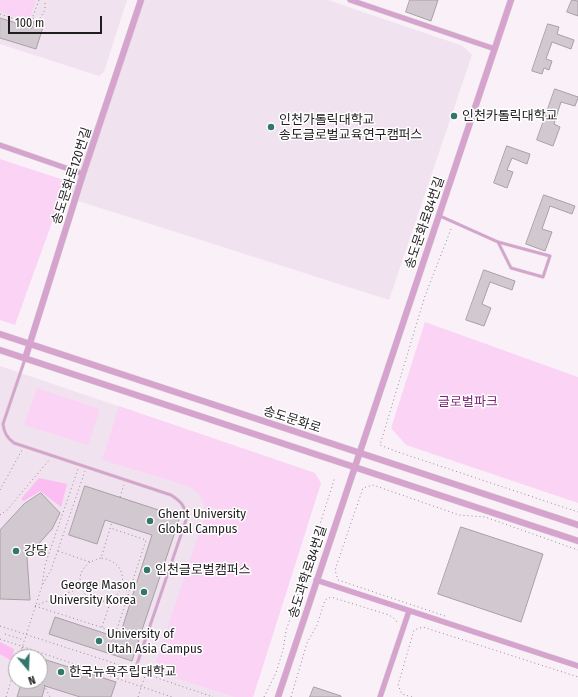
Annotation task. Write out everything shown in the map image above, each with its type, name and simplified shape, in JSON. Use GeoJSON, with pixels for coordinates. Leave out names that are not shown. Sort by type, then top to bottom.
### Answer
{"type":"FeatureCollection","features":[{"type":"Feature","properties":{"kind":"street","name":"송도문화로120번길"},"geometry":{"type":"LineString","coordinates":[[25,359],[83,174],[141,0]]}},
{"type":"Feature","properties":{"kind":"street"},"geometry":{"type":"LineString","coordinates":[[350,0],[495,49]]}},
{"type":"Feature","properties":{"kind":"street","name":"송도문화로84번길"},"geometry":{"type":"LineString","coordinates":[[359,454],[511,0]]}},
{"type":"Feature","properties":{"kind":"street"},"geometry":{"type":"LineString","coordinates":[[0,146],[83,174]]}},
{"type":"Feature","properties":{"kind":"street","name":"송도문화로"},"geometry":{"type":"LineString","coordinates":[[0,334],[359,454],[578,525]]}},
{"type":"Feature","properties":{"kind":"street","name":"송도문화로"},"geometry":{"type":"LineString","coordinates":[[0,350],[578,541]]}},
{"type":"Feature","properties":{"kind":"street","name":"송도과학로84번길"},"geometry":{"type":"LineString","coordinates":[[278,697],[359,454]]}},
{"type":"Feature","properties":{"kind":"street"},"geometry":{"type":"LineString","coordinates":[[316,580],[578,666]]}},
{"type":"Feature","properties":{"kind":"street"},"geometry":{"type":"LineString","coordinates":[[380,697],[409,611]]}},
{"type":"Feature","properties":{"kind":"lane"},"geometry":{"type":"LineString","coordinates":[[439,216],[498,242],[550,256],[543,277],[511,268],[498,242]]}},
{"type":"Feature","properties":{"kind":"lane"},"geometry":{"type":"LineString","coordinates":[[25,359],[3,424],[4,432],[8,439],[14,443],[171,495],[180,501],[186,509],[186,520],[136,667]]}},
{"type":"Feature","properties":{"kind":"lane"},"geometry":{"type":"LineString","coordinates":[[142,633],[147,634]]}},
{"type":"Feature","properties":{"kind":"path"},"geometry":{"type":"LineString","coordinates":[[0,14],[30,24],[39,0]]}},
{"type":"Feature","properties":{"kind":"path"},"geometry":{"type":"LineString","coordinates":[[33,18],[39,20],[45,10],[45,0]]}},
{"type":"Feature","properties":{"kind":"path"},"geometry":{"type":"LineString","coordinates":[[451,229],[425,296],[380,445],[416,459],[578,512]]}},
{"type":"Feature","properties":{"kind":"path"},"geometry":{"type":"LineString","coordinates":[[0,490],[24,446]]}},
{"type":"Feature","properties":{"kind":"path"},"geometry":{"type":"LineString","coordinates":[[0,515],[7,510],[53,456]]}},
{"type":"Feature","properties":{"kind":"path"},"geometry":{"type":"LineString","coordinates":[[42,586],[45,565],[79,464]]}},
{"type":"Feature","properties":{"kind":"path"},"geometry":{"type":"LineString","coordinates":[[21,649],[42,586],[51,570],[58,551],[86,467]]}},
{"type":"Feature","properties":{"kind":"path"},"geometry":{"type":"LineString","coordinates":[[264,697],[276,672],[283,650],[286,631],[335,477]]}},
{"type":"Feature","properties":{"kind":"path"},"geometry":{"type":"LineString","coordinates":[[433,611],[338,580],[335,570],[363,488],[373,485],[459,515],[484,517],[578,550]]}},
{"type":"Feature","properties":{"kind":"path"},"geometry":{"type":"LineString","coordinates":[[120,497],[123,488]]}},
{"type":"Feature","properties":{"kind":"path"},"geometry":{"type":"LineString","coordinates":[[101,558],[112,522]]}},
{"type":"Feature","properties":{"kind":"path"},"geometry":{"type":"LineString","coordinates":[[35,606],[116,632],[146,540],[110,528]]}},
{"type":"Feature","properties":{"kind":"path"},"geometry":{"type":"LineString","coordinates":[[58,551],[90,562]]}},
{"type":"Feature","properties":{"kind":"path"},"geometry":{"type":"LineString","coordinates":[[102,628],[111,599],[121,589],[123,582],[119,568],[108,559],[101,558],[90,562],[83,568],[80,578],[81,587],[85,594],[97,601],[111,599]]}},
{"type":"Feature","properties":{"kind":"path"},"geometry":{"type":"LineString","coordinates":[[35,606],[81,587]]}},
{"type":"Feature","properties":{"kind":"path"},"geometry":{"type":"LineString","coordinates":[[121,589],[129,591]]}},
{"type":"Feature","properties":{"kind":"path"},"geometry":{"type":"LineString","coordinates":[[292,697],[307,643],[317,625],[324,600],[331,597],[389,615],[396,620],[398,625]]}},
{"type":"Feature","properties":{"kind":"path"},"geometry":{"type":"LineString","coordinates":[[0,626],[213,697]]}},
{"type":"Feature","properties":{"kind":"path"},"geometry":{"type":"LineString","coordinates":[[412,697],[402,694],[398,685],[414,630],[423,627],[578,678]]}},
{"type":"Feature","properties":{"kind":"path"},"geometry":{"type":"LineString","coordinates":[[5,634],[24,640]]}},
{"type":"Feature","properties":{"kind":"path"},"geometry":{"type":"LineString","coordinates":[[0,639],[172,697]]}},
{"type":"Feature","properties":{"kind":"path"},"geometry":{"type":"LineString","coordinates":[[138,697],[149,664]]}},
{"type":"Feature","properties":{"kind":"shaded area"},"geometry":{"type":"Polygon","coordinates":[[[0,0],[127,0],[104,72],[99,76],[0,44],[0,0]]]}},
{"type":"Feature","properties":{"kind":"shaded area","name":"인천가톨릭대학교 송도글로벌교육연구캠퍼스"},"geometry":{"type":"Polygon","coordinates":[[[140,0],[328,0],[463,46],[472,55],[389,300],[69,198],[140,0]]]}},
{"type":"Feature","properties":{"kind":"shaded area","name":"인천글로벌캠퍼스"},"geometry":{"type":"Polygon","coordinates":[[[0,366],[315,473],[321,483],[253,697],[0,697],[0,366]]]}},
{"type":"Feature","properties":{"kind":"shaded area"},"geometry":{"type":"Polygon","coordinates":[[[39,478],[67,484],[61,507],[40,491],[24,501],[21,499],[39,478]]]}},
{"type":"Feature","properties":{"kind":"shaded area"},"geometry":{"type":"Polygon","coordinates":[[[0,642],[14,649],[8,649],[8,659],[0,654],[0,642]]]}},
{"type":"Feature","properties":{"kind":"green space"},"geometry":{"type":"Polygon","coordinates":[[[0,0],[36,0],[29,21],[0,12],[0,0]]]}},
{"type":"Feature","properties":{"kind":"green space"},"geometry":{"type":"Polygon","coordinates":[[[0,159],[67,181],[15,325],[0,320],[0,159]]]}},
{"type":"Feature","properties":{"kind":"green space","name":"글로벌파크"},"geometry":{"type":"Polygon","coordinates":[[[425,322],[578,377],[578,503],[406,445],[391,428],[425,322]]]}},
{"type":"Feature","properties":{"kind":"green space"},"geometry":{"type":"Polygon","coordinates":[[[37,388],[100,409],[88,445],[24,425],[37,388]]]}},
{"type":"Feature","properties":{"kind":"green space"},"geometry":{"type":"Polygon","coordinates":[[[119,406],[315,473],[321,483],[253,697],[235,697],[153,671],[205,515],[205,510],[203,501],[199,495],[188,486],[102,460],[119,406]]]}},
{"type":"Feature","properties":{"kind":"building"},"geometry":{"type":"Polygon","coordinates":[[[410,0],[438,0],[431,21],[406,12],[410,0]]]}},
{"type":"Feature","properties":{"kind":"building"},"geometry":{"type":"Polygon","coordinates":[[[572,0],[578,1],[578,16],[567,12],[572,0]]]}},
{"type":"Feature","properties":{"kind":"building"},"geometry":{"type":"Polygon","coordinates":[[[0,18],[32,28],[34,21],[44,24],[36,49],[0,38],[0,18]]]}},
{"type":"Feature","properties":{"kind":"building"},"geometry":{"type":"Polygon","coordinates":[[[548,24],[559,27],[557,34],[574,40],[571,49],[552,42],[546,59],[552,61],[549,70],[544,68],[542,74],[532,71],[548,24]]]}},
{"type":"Feature","properties":{"kind":"building"},"geometry":{"type":"Polygon","coordinates":[[[555,89],[578,98],[575,106],[561,102],[554,124],[560,127],[553,146],[537,140],[555,89]]]}},
{"type":"Feature","properties":{"kind":"building"},"geometry":{"type":"Polygon","coordinates":[[[507,146],[530,154],[527,164],[512,158],[507,170],[513,172],[507,188],[494,183],[507,146]]]}},
{"type":"Feature","properties":{"kind":"building"},"geometry":{"type":"Polygon","coordinates":[[[544,195],[575,206],[572,214],[550,206],[542,229],[552,232],[545,251],[526,244],[544,195]]]}},
{"type":"Feature","properties":{"kind":"building"},"geometry":{"type":"Polygon","coordinates":[[[484,270],[515,281],[512,290],[490,282],[482,304],[491,308],[484,326],[466,320],[484,270]]]}},
{"type":"Feature","properties":{"kind":"building"},"geometry":{"type":"Polygon","coordinates":[[[85,486],[180,517],[142,630],[138,632],[140,636],[132,661],[49,634],[55,617],[119,638],[152,535],[105,520],[97,544],[69,535],[85,486]]]}},
{"type":"Feature","properties":{"kind":"building","name":"강당"},"geometry":{"type":"Polygon","coordinates":[[[41,493],[60,513],[52,529],[27,557],[30,600],[0,599],[0,530],[24,504],[41,493]]]}},
{"type":"Feature","properties":{"kind":"building"},"geometry":{"type":"Polygon","coordinates":[[[461,527],[543,554],[521,622],[438,594],[461,527]]]}},
{"type":"Feature","properties":{"kind":"building","name":"한국뉴욕주립대학교"},"geometry":{"type":"Polygon","coordinates":[[[48,661],[116,682],[111,697],[80,697],[48,687],[48,661]]]}},
{"type":"Feature","properties":{"kind":"building"},"geometry":{"type":"Polygon","coordinates":[[[314,687],[341,696],[341,697],[310,697],[314,687]]]}},
{"type":"Feature","properties":{"kind":"building","name":"한국뉴욕주립대학교"},"geometry":{"type":"Polygon","coordinates":[[[20,689],[44,689],[42,697],[17,697],[20,689]]]}},
{"type":"Feature","properties":{"kind":"place","name":"인천카톨릭대학교"},"geometry":{"type":"Point","coordinates":[454,116]}},
{"type":"Feature","properties":{"kind":"place","name":"인천가톨릭대학교 송도글로벌교육연구캠퍼스"},"geometry":{"type":"Point","coordinates":[271,127]}},
{"type":"Feature","properties":{"kind":"place","name":"Ghent University Global Campus"},"geometry":{"type":"Point","coordinates":[150,521]}},
{"type":"Feature","properties":{"kind":"place","name":"강당"},"geometry":{"type":"Point","coordinates":[16,551]}},
{"type":"Feature","properties":{"kind":"place","name":"인천글로벌캠퍼스"},"geometry":{"type":"Point","coordinates":[147,570]}},
{"type":"Feature","properties":{"kind":"place","name":"George Mason University Korea"},"geometry":{"type":"Point","coordinates":[144,592]}},
{"type":"Feature","properties":{"kind":"place","name":"University of Utah Asia Campus"},"geometry":{"type":"Point","coordinates":[99,641]}},
{"type":"Feature","properties":{"kind":"place","name":"한국뉴욕주립대학교"},"geometry":{"type":"Point","coordinates":[61,672]}}]}
